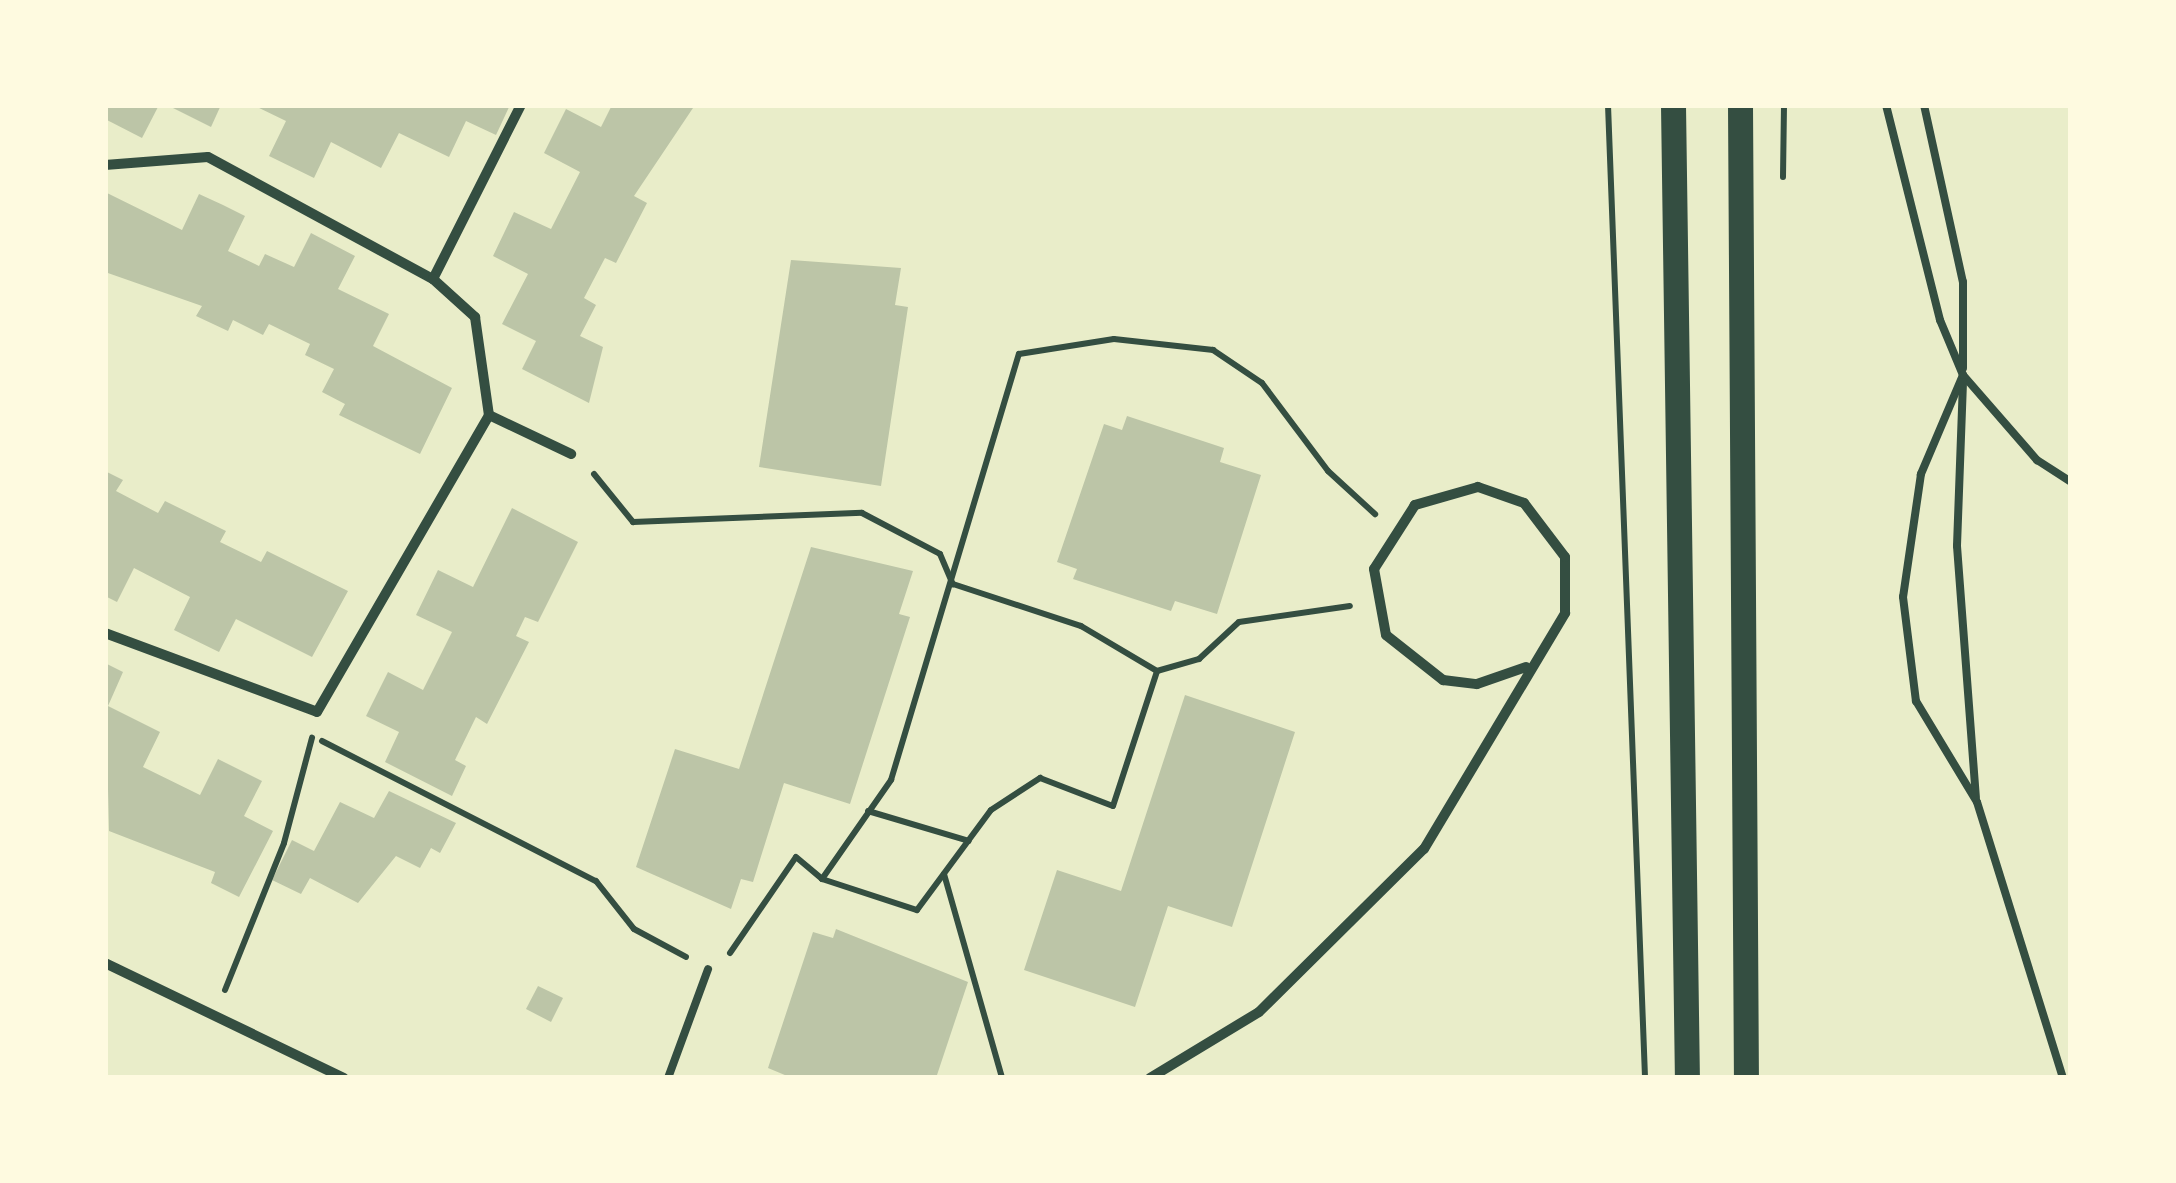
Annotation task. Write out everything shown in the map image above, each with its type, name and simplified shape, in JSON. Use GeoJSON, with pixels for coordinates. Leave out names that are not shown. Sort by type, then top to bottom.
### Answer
{"type":"FeatureCollection","features":[{"type":"Feature","properties":{"kind":"main road"},"geometry":{"type":"LineString","coordinates":[[1672,105],[1687,1078]]}},
{"type":"Feature","properties":{"kind":"main road"},"geometry":{"type":"LineString","coordinates":[[1740,105],[1746,1078]]}},
{"type":"Feature","properties":{"kind":"street"},"geometry":{"type":"LineString","coordinates":[[433,279],[520,105]]}},
{"type":"Feature","properties":{"kind":"street"},"geometry":{"type":"LineString","coordinates":[[105,165],[208,157],[433,279],[475,317],[489,415],[317,712],[105,633]]}},
{"type":"Feature","properties":{"kind":"street"},"geometry":{"type":"LineString","coordinates":[[489,415],[571,454]]}},
{"type":"Feature","properties":{"kind":"street"},"geometry":{"type":"LineString","coordinates":[[1150,1078],[1259,1012],[1424,850],[1526,667],[1565,612],[1569,579],[1550,526],[1524,503],[1478,488],[1415,504],[1392,529],[1374,568],[1374,603],[1408,661],[1442,680],[1477,684],[1526,667]]}},
{"type":"Feature","properties":{"kind":"street"},"geometry":{"type":"LineString","coordinates":[[105,963],[344,1078]]}},
{"type":"Feature","properties":{"kind":"lane"},"geometry":{"type":"LineString","coordinates":[[1886,105],[1940,320],[1963,376],[2037,460],[2071,482]]}},
{"type":"Feature","properties":{"kind":"lane"},"geometry":{"type":"LineString","coordinates":[[1924,105],[1963,282],[1957,563],[1977,802],[2063,1078]]}},
{"type":"Feature","properties":{"kind":"lane"},"geometry":{"type":"LineString","coordinates":[[1963,376],[1922,474],[1903,597],[1916,701],[1977,802]]}},
{"type":"Feature","properties":{"kind":"lane"},"geometry":{"type":"LineString","coordinates":[[668,1078],[708,969]]}},
{"type":"Feature","properties":{"kind":"path"},"geometry":{"type":"LineString","coordinates":[[1608,105],[1645,1078]]}},
{"type":"Feature","properties":{"kind":"path"},"geometry":{"type":"LineString","coordinates":[[822,879],[891,780],[1019,354],[1114,339],[1214,350],[1262,382],[1328,471],[1392,529]]}},
{"type":"Feature","properties":{"kind":"path"},"geometry":{"type":"LineString","coordinates":[[571,454],[633,522],[862,513],[940,554],[953,584],[1081,626],[1156,671],[1200,659],[1239,622],[1374,603]]}},
{"type":"Feature","properties":{"kind":"path"},"geometry":{"type":"LineString","coordinates":[[312,735],[596,881],[634,930],[708,969],[754,930],[796,857],[822,879],[917,910],[991,810],[1040,778],[1112,806],[1156,671]]}},
{"type":"Feature","properties":{"kind":"path"},"geometry":{"type":"LineString","coordinates":[[213,1018],[284,843],[317,712]]}},
{"type":"Feature","properties":{"kind":"path"},"geometry":{"type":"LineString","coordinates":[[868,811],[968,841]]}},
{"type":"Feature","properties":{"kind":"path"},"geometry":{"type":"LineString","coordinates":[[944,874],[1002,1078]]}},
{"type":"Feature","properties":{"kind":"building"},"geometry":{"type":"Polygon","coordinates":[[[105,105],[159,105],[142,138],[105,119],[105,105]]]}},
{"type":"Feature","properties":{"kind":"building"},"geometry":{"type":"Polygon","coordinates":[[[167,105],[221,105],[211,127],[167,105]]]}},
{"type":"Feature","properties":{"kind":"building"},"geometry":{"type":"Polygon","coordinates":[[[253,105],[510,105],[496,135],[466,121],[449,157],[399,133],[381,168],[331,142],[314,178],[269,156],[286,121],[253,105]]]}},
{"type":"Feature","properties":{"kind":"building"},"geometry":{"type":"Polygon","coordinates":[[[612,105],[695,105],[634,196],[647,203],[616,263],[605,258],[584,298],[596,305],[580,336],[603,347],[589,403],[522,369],[536,341],[502,324],[528,274],[493,256],[514,212],[551,229],[580,172],[544,153],[566,109],[601,127],[612,105]]]}},
{"type":"Feature","properties":{"kind":"building"},"geometry":{"type":"Polygon","coordinates":[[[105,192],[182,230],[199,194],[223,205],[245,216],[228,251],[259,266],[265,254],[294,267],[311,233],[355,256],[338,289],[389,314],[373,346],[452,388],[420,454],[339,415],[345,404],[322,392],[334,369],[305,355],[310,344],[269,324],[263,335],[233,320],[228,331],[196,316],[202,306],[105,272],[105,192]]]}},
{"type":"Feature","properties":{"kind":"building"},"geometry":{"type":"Polygon","coordinates":[[[791,260],[901,268],[895,305],[908,307],[881,486],[759,467],[791,260]]]}},
{"type":"Feature","properties":{"kind":"building"},"geometry":{"type":"Polygon","coordinates":[[[1127,416],[1224,448],[1220,462],[1261,475],[1217,614],[1175,601],[1171,611],[1073,579],[1077,569],[1057,562],[1104,424],[1122,430],[1127,416]]]}},
{"type":"Feature","properties":{"kind":"building"},"geometry":{"type":"Polygon","coordinates":[[[105,471],[123,480],[116,491],[158,513],[165,501],[226,531],[220,542],[261,562],[267,551],[348,591],[312,657],[236,619],[219,652],[174,630],[190,597],[134,568],[117,602],[105,596],[105,471]]]}},
{"type":"Feature","properties":{"kind":"building"},"geometry":{"type":"Polygon","coordinates":[[[512,508],[578,542],[538,622],[525,617],[516,636],[529,642],[487,724],[476,717],[455,760],[466,766],[452,796],[385,762],[399,732],[366,716],[388,672],[423,690],[452,632],[416,615],[438,570],[473,587],[512,508]]]}},
{"type":"Feature","properties":{"kind":"building"},"geometry":{"type":"Polygon","coordinates":[[[811,547],[913,571],[899,614],[910,617],[850,804],[784,783],[753,882],[741,879],[731,909],[636,867],[675,749],[739,769],[811,547]]]}},
{"type":"Feature","properties":{"kind":"building"},"geometry":{"type":"Polygon","coordinates":[[[105,663],[123,672],[108,706],[160,732],[143,767],[200,795],[218,759],[262,781],[244,816],[273,831],[239,897],[211,883],[215,872],[109,831],[105,663]]]}},
{"type":"Feature","properties":{"kind":"building"},"geometry":{"type":"Polygon","coordinates":[[[1185,695],[1295,732],[1232,927],[1168,906],[1135,1007],[1024,970],[1057,870],[1121,891],[1185,695]]]}},
{"type":"Feature","properties":{"kind":"building"},"geometry":{"type":"Polygon","coordinates":[[[389,791],[456,823],[440,853],[431,848],[420,868],[396,856],[358,903],[310,878],[301,894],[272,880],[292,840],[314,851],[340,802],[374,818],[389,791]]]}},
{"type":"Feature","properties":{"kind":"building"},"geometry":{"type":"Polygon","coordinates":[[[836,929],[968,982],[936,1078],[792,1078],[768,1068],[813,932],[833,938],[836,929]]]}},
{"type":"Feature","properties":{"kind":"building"},"geometry":{"type":"Polygon","coordinates":[[[538,986],[563,998],[551,1022],[526,1009],[538,986]]]}}]}
